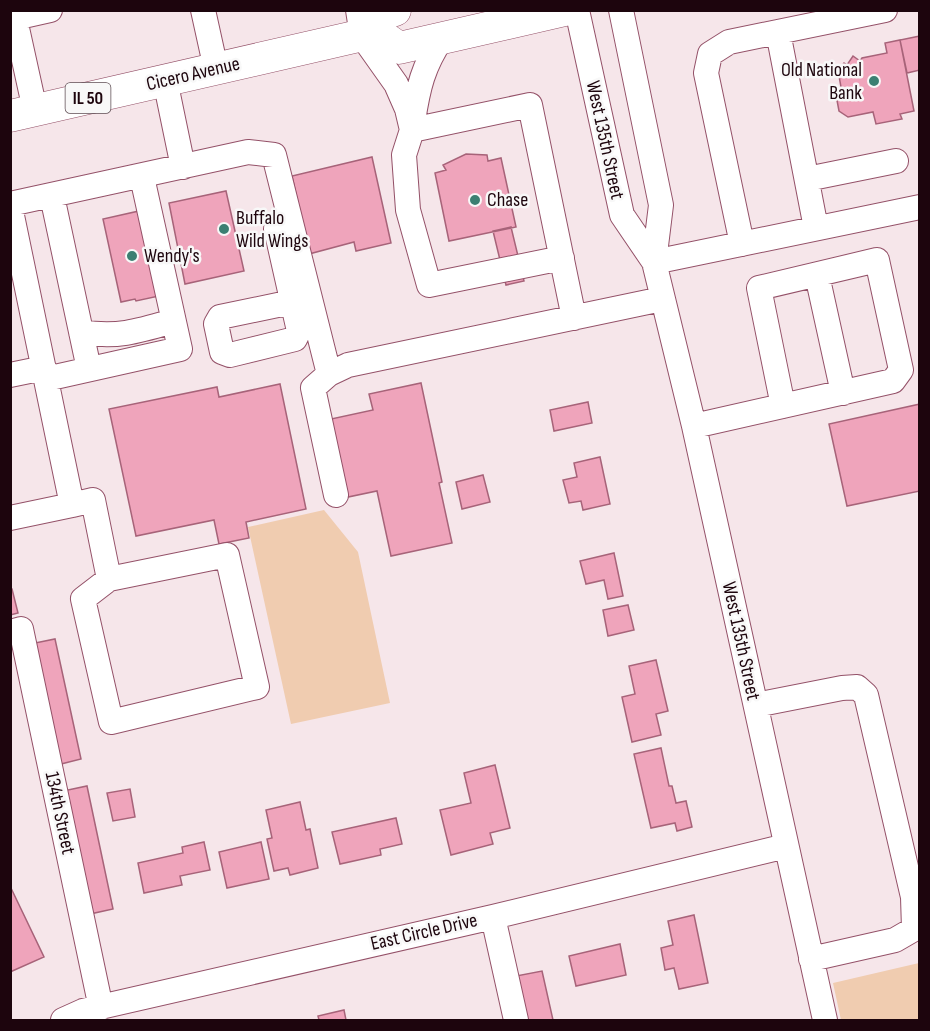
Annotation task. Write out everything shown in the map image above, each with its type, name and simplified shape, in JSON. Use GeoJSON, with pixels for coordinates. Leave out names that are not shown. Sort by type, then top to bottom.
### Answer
{"type":"FeatureCollection","features":[{"type":"Feature","properties":{"kind":"main road"},"geometry":{"type":"LineString","coordinates":[[373,22],[399,48],[565,10]]}},
{"type":"Feature","properties":{"kind":"main road","name":"Cicero Avenue"},"geometry":{"type":"LineString","coordinates":[[23,113],[216,69],[373,22]]}},
{"type":"Feature","properties":{"kind":"street"},"geometry":{"type":"LineString","coordinates":[[23,113],[13,16],[50,10]]}},
{"type":"Feature","properties":{"kind":"street"},"geometry":{"type":"LineString","coordinates":[[203,10],[216,69]]}},
{"type":"Feature","properties":{"kind":"street","name":"West 135th Street"},"geometry":{"type":"LineString","coordinates":[[577,10],[622,215],[654,262]]}},
{"type":"Feature","properties":{"kind":"street","name":"West 135th Street"},"geometry":{"type":"LineString","coordinates":[[621,10],[661,205],[654,262],[694,426],[825,1020]]}},
{"type":"Feature","properties":{"kind":"street"},"geometry":{"type":"LineString","coordinates":[[742,244],[706,73],[710,54],[729,42],[885,10]]}},
{"type":"Feature","properties":{"kind":"street"},"geometry":{"type":"LineString","coordinates":[[373,22],[412,130]]}},
{"type":"Feature","properties":{"kind":"street"},"geometry":{"type":"LineString","coordinates":[[778,32],[816,228]]}},
{"type":"Feature","properties":{"kind":"street"},"geometry":{"type":"LineString","coordinates":[[442,38],[431,54],[418,87],[412,130],[404,155],[408,210],[429,285],[562,258]]}},
{"type":"Feature","properties":{"kind":"street"},"geometry":{"type":"LineString","coordinates":[[165,80],[183,167]]}},
{"type":"Feature","properties":{"kind":"street"},"geometry":{"type":"LineString","coordinates":[[412,130],[530,105],[574,318]]}},
{"type":"Feature","properties":{"kind":"street"},"geometry":{"type":"LineString","coordinates":[[72,505],[11,205],[248,152],[274,155],[328,374]]}},
{"type":"Feature","properties":{"kind":"street"},"geometry":{"type":"LineString","coordinates":[[258,154],[292,302]]}},
{"type":"Feature","properties":{"kind":"street"},"geometry":{"type":"LineString","coordinates":[[807,179],[896,161]]}},
{"type":"Feature","properties":{"kind":"street"},"geometry":{"type":"LineString","coordinates":[[10,375],[89,369],[180,349],[142,177]]}},
{"type":"Feature","properties":{"kind":"street"},"geometry":{"type":"LineString","coordinates":[[52,196],[89,369]]}},
{"type":"Feature","properties":{"kind":"street"},"geometry":{"type":"LineString","coordinates":[[654,262],[920,207]]}},
{"type":"Feature","properties":{"kind":"street"},"geometry":{"type":"LineString","coordinates":[[694,426],[843,393],[893,381],[901,370],[877,260],[759,288],[783,406]]}},
{"type":"Feature","properties":{"kind":"street"},"geometry":{"type":"LineString","coordinates":[[817,275],[843,393]]}},
{"type":"Feature","properties":{"kind":"street"},"geometry":{"type":"LineString","coordinates":[[336,495],[313,388],[328,374],[348,365],[662,299]]}},
{"type":"Feature","properties":{"kind":"street"},"geometry":{"type":"LineString","coordinates":[[81,332],[103,336],[136,332],[174,321]]}},
{"type":"Feature","properties":{"kind":"street"},"geometry":{"type":"LineString","coordinates":[[10,518],[93,500],[109,579]]}},
{"type":"Feature","properties":{"kind":"street"},"geometry":{"type":"LineString","coordinates":[[227,555],[257,687],[111,722],[83,599],[109,579],[227,555]]}},
{"type":"Feature","properties":{"kind":"street","name":"134th Street"},"geometry":{"type":"LineString","coordinates":[[10,632],[21,629],[101,1008]]}},
{"type":"Feature","properties":{"kind":"street"},"geometry":{"type":"LineString","coordinates":[[756,705],[842,688],[857,687],[866,695],[913,897],[914,929],[895,940],[811,959]]}},
{"type":"Feature","properties":{"kind":"street","name":"East Circle Drive"},"geometry":{"type":"LineString","coordinates":[[63,1020],[83,1011],[493,917],[786,846]]}},
{"type":"Feature","properties":{"kind":"street"},"geometry":{"type":"LineString","coordinates":[[493,917],[516,1020]]}},
{"type":"Feature","properties":{"kind":"shaded area"},"geometry":{"type":"Polygon","coordinates":[[[324,510],[358,552],[390,703],[291,724],[248,527],[324,510]]]}},
{"type":"Feature","properties":{"kind":"shaded area"},"geometry":{"type":"Polygon","coordinates":[[[919,963],[919,1020],[841,1020],[833,983],[919,963]]]}},
{"type":"Feature","properties":{"kind":"building"},"geometry":{"type":"Polygon","coordinates":[[[920,36],[920,70],[907,73],[900,40],[920,36]]]}},
{"type":"Feature","properties":{"kind":"building","name":"Old National Bank"},"geometry":{"type":"Polygon","coordinates":[[[900,40],[914,111],[900,114],[902,119],[876,124],[873,112],[848,117],[839,111],[836,95],[841,87],[839,76],[836,74],[844,63],[847,65],[853,56],[860,61],[862,58],[887,53],[885,43],[900,40]]]}},
{"type":"Feature","properties":{"kind":"building","name":"Chase"},"geometry":{"type":"Polygon","coordinates":[[[466,154],[487,155],[488,161],[501,158],[516,227],[449,241],[435,173],[446,170],[443,165],[466,154]]]}},
{"type":"Feature","properties":{"kind":"building"},"geometry":{"type":"Polygon","coordinates":[[[372,157],[391,243],[356,251],[354,242],[309,254],[292,176],[372,157]]]}},
{"type":"Feature","properties":{"kind":"building"},"geometry":{"type":"Polygon","coordinates":[[[226,191],[244,271],[185,284],[169,203],[226,191]]]}},
{"type":"Feature","properties":{"kind":"building","name":"Wendy's"},"geometry":{"type":"Polygon","coordinates":[[[139,211],[159,296],[121,302],[103,219],[139,211]]]}},
{"type":"Feature","properties":{"kind":"building"},"geometry":{"type":"Polygon","coordinates":[[[511,227],[524,281],[506,285],[493,231],[511,227]]]}},
{"type":"Feature","properties":{"kind":"building"},"geometry":{"type":"Polygon","coordinates":[[[421,383],[452,543],[391,556],[377,491],[348,497],[331,419],[373,410],[369,394],[421,383]]]}},
{"type":"Feature","properties":{"kind":"building"},"geometry":{"type":"Polygon","coordinates":[[[280,384],[306,509],[246,522],[249,538],[219,544],[214,520],[136,536],[109,409],[217,387],[219,397],[280,384]]]}},
{"type":"Feature","properties":{"kind":"building"},"geometry":{"type":"Polygon","coordinates":[[[588,402],[592,423],[554,431],[550,410],[588,402]]]}},
{"type":"Feature","properties":{"kind":"building"},"geometry":{"type":"Polygon","coordinates":[[[920,404],[920,491],[847,506],[829,424],[920,404]]]}},
{"type":"Feature","properties":{"kind":"building"},"geometry":{"type":"Polygon","coordinates":[[[600,457],[610,504],[583,510],[581,501],[569,503],[563,480],[577,477],[574,463],[600,457]]]}},
{"type":"Feature","properties":{"kind":"building"},"geometry":{"type":"Polygon","coordinates":[[[483,475],[490,502],[462,509],[456,482],[483,475]]]}},
{"type":"Feature","properties":{"kind":"building"},"geometry":{"type":"Polygon","coordinates":[[[614,553],[623,596],[608,599],[604,580],[586,584],[580,561],[614,553]]]}},
{"type":"Feature","properties":{"kind":"building"},"geometry":{"type":"Polygon","coordinates":[[[10,589],[12,589],[18,613],[10,615],[10,589]]]}},
{"type":"Feature","properties":{"kind":"building"},"geometry":{"type":"Polygon","coordinates":[[[628,605],[634,630],[608,636],[603,610],[628,605]]]}},
{"type":"Feature","properties":{"kind":"building"},"geometry":{"type":"Polygon","coordinates":[[[55,639],[81,759],[57,765],[30,644],[55,639]]]}},
{"type":"Feature","properties":{"kind":"building"},"geometry":{"type":"Polygon","coordinates":[[[656,660],[668,711],[656,714],[661,735],[632,742],[622,697],[635,694],[629,666],[656,660]]]}},
{"type":"Feature","properties":{"kind":"building"},"geometry":{"type":"Polygon","coordinates":[[[661,748],[669,786],[672,786],[676,803],[686,801],[692,827],[677,831],[675,823],[651,828],[634,754],[661,748]]]}},
{"type":"Feature","properties":{"kind":"building"},"geometry":{"type":"Polygon","coordinates":[[[495,765],[510,828],[490,833],[493,844],[451,855],[440,810],[471,803],[464,773],[495,765]]]}},
{"type":"Feature","properties":{"kind":"building"},"geometry":{"type":"Polygon","coordinates":[[[87,786],[113,909],[90,914],[63,791],[87,786]]]}},
{"type":"Feature","properties":{"kind":"building"},"geometry":{"type":"Polygon","coordinates":[[[130,789],[135,817],[113,821],[107,793],[130,789]]]}},
{"type":"Feature","properties":{"kind":"building"},"geometry":{"type":"Polygon","coordinates":[[[300,802],[306,830],[310,829],[318,868],[290,875],[288,868],[274,871],[267,839],[272,838],[266,810],[300,802]]]}},
{"type":"Feature","properties":{"kind":"building"},"geometry":{"type":"Polygon","coordinates":[[[396,818],[402,844],[380,849],[381,855],[340,864],[332,832],[396,818]]]}},
{"type":"Feature","properties":{"kind":"building"},"geometry":{"type":"Polygon","coordinates":[[[204,842],[210,870],[180,876],[182,885],[144,893],[138,863],[183,853],[182,847],[204,842]]]}},
{"type":"Feature","properties":{"kind":"building"},"geometry":{"type":"Polygon","coordinates":[[[261,842],[269,879],[227,888],[219,852],[261,842]]]}},
{"type":"Feature","properties":{"kind":"building"},"geometry":{"type":"Polygon","coordinates":[[[10,886],[44,957],[10,972],[10,886]]]}},
{"type":"Feature","properties":{"kind":"building"},"geometry":{"type":"Polygon","coordinates":[[[694,915],[708,983],[679,989],[674,968],[665,970],[661,948],[673,945],[668,921],[694,915]]]}},
{"type":"Feature","properties":{"kind":"building"},"geometry":{"type":"Polygon","coordinates":[[[620,944],[626,975],[576,986],[569,956],[620,944]]]}},
{"type":"Feature","properties":{"kind":"building"},"geometry":{"type":"Polygon","coordinates":[[[542,971],[553,1020],[526,1020],[516,976],[542,971]]]}},
{"type":"Feature","properties":{"kind":"building"},"geometry":{"type":"Polygon","coordinates":[[[344,1010],[346,1020],[319,1020],[318,1016],[344,1010]]]}},
{"type":"Feature","properties":{"kind":"place","name":"Old National Bank"},"geometry":{"type":"Point","coordinates":[874,81]}},
{"type":"Feature","properties":{"kind":"place","name":"Chase"},"geometry":{"type":"Point","coordinates":[475,200]}},
{"type":"Feature","properties":{"kind":"place","name":"Buffalo Wild Wings"},"geometry":{"type":"Point","coordinates":[224,229]}},
{"type":"Feature","properties":{"kind":"place","name":"Wendy's"},"geometry":{"type":"Point","coordinates":[132,256]}}]}
